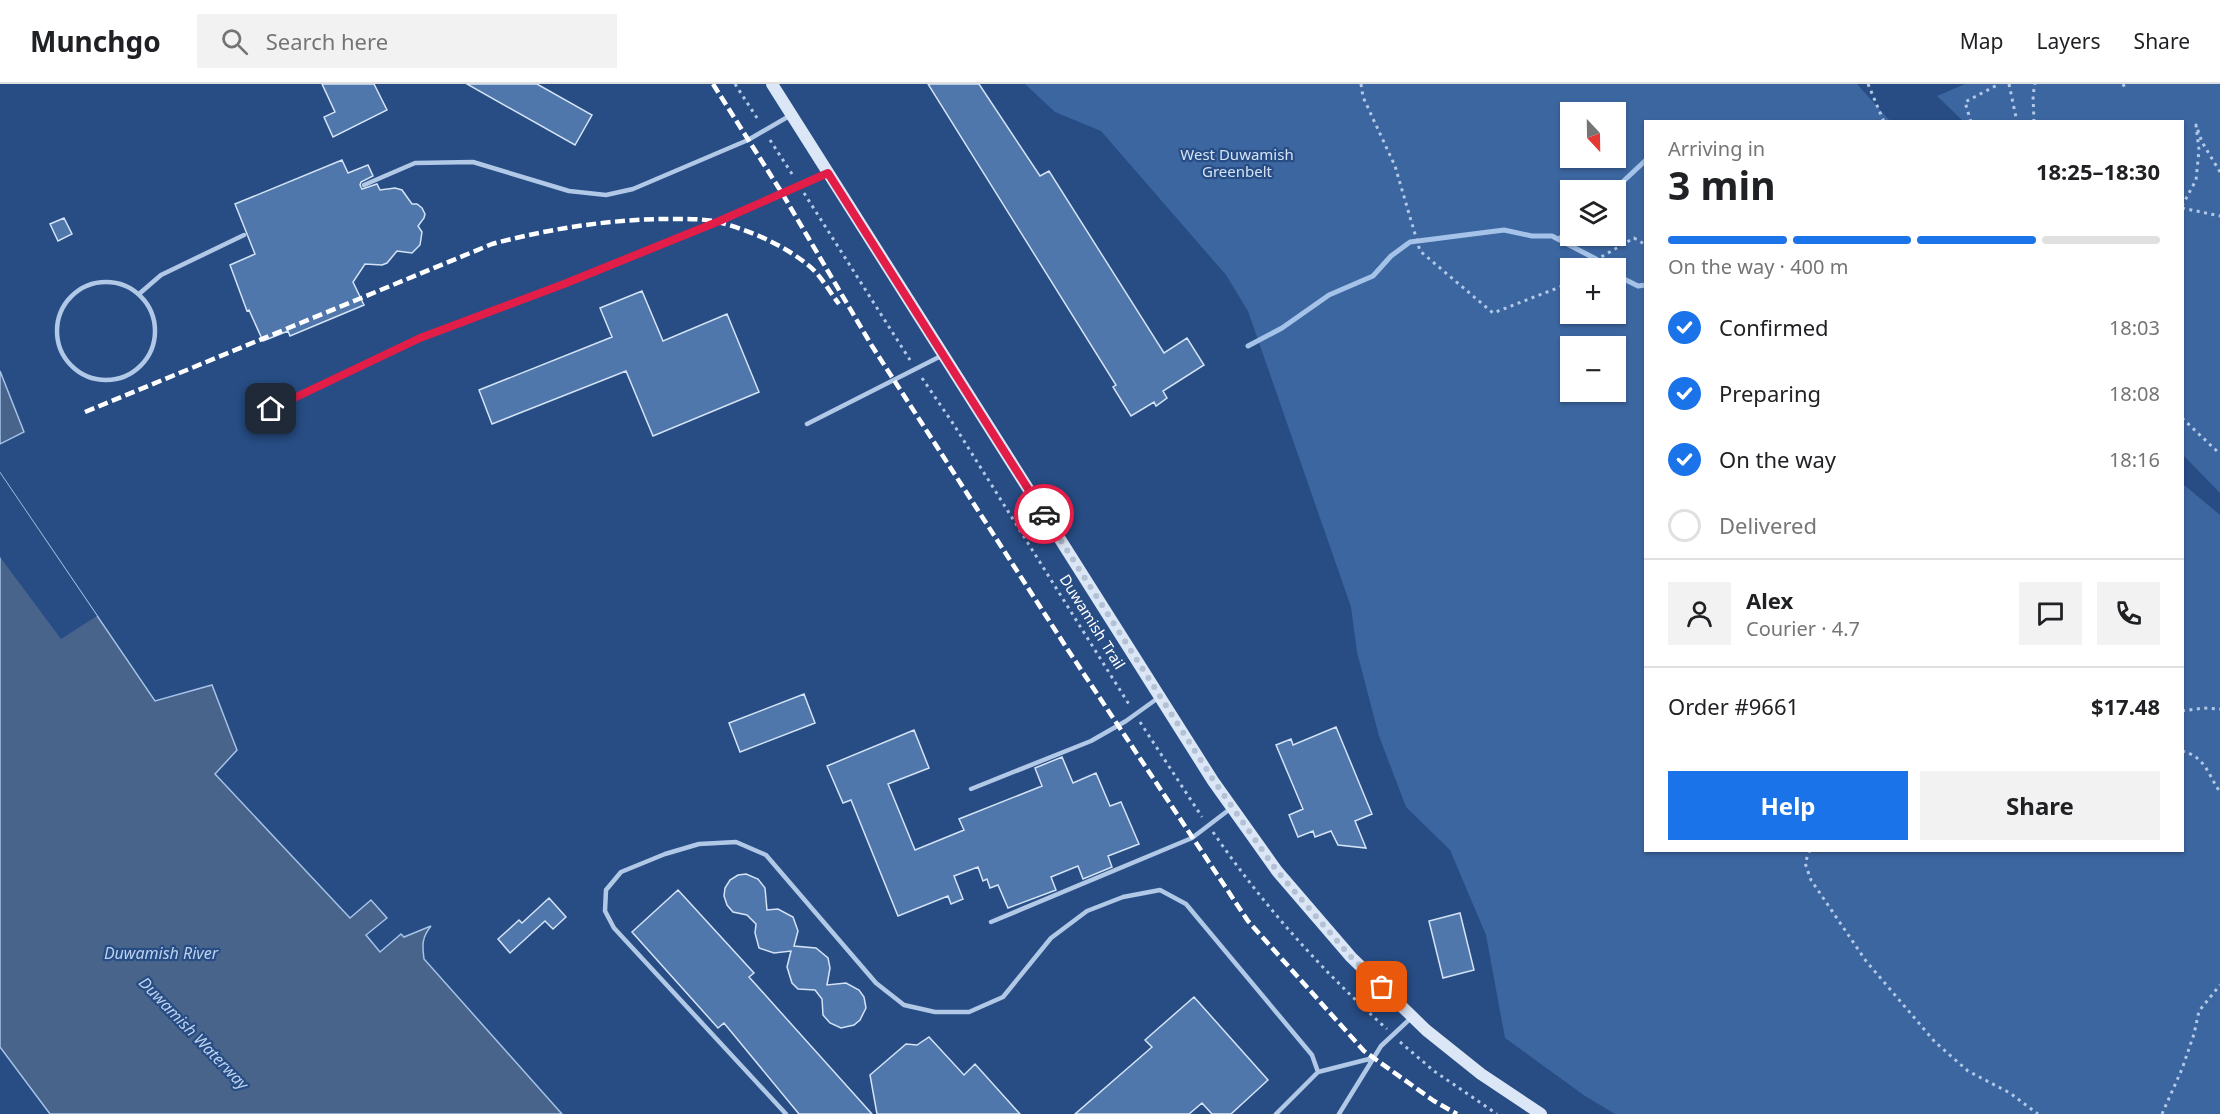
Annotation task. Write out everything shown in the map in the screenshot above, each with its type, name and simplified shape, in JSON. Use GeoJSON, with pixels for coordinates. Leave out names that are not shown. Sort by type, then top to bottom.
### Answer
{"type":"FeatureCollection","features":[{"type":"Feature","properties":{"kind":"main road"},"geometry":{"type":"LineString","coordinates":[[772,84],[1160,696],[1232,807],[1277,871],[1351,957],[1412,1017],[1481,1074],[1541,1114]]}},
{"type":"Feature","properties":{"kind":"lane"},"geometry":{"type":"LineString","coordinates":[[364,185],[415,163],[473,162],[569,191],[606,195],[633,189],[748,140],[792,115]]}},
{"type":"Feature","properties":{"kind":"lane"},"geometry":{"type":"LineString","coordinates":[[250,419],[420,338],[564,284],[717,222],[828,173]]}},
{"type":"Feature","properties":{"kind":"lane"},"geometry":{"type":"LineString","coordinates":[[139,294],[161,275],[244,235]]}},
{"type":"Feature","properties":{"kind":"lane"},"geometry":{"type":"LineString","coordinates":[[110,282],[126,285],[139,294],[149,307],[155,323],[154,339],[144,362],[124,377],[108,380],[91,378],[76,370],[65,358],[58,344],[57,328],[60,313],[68,299],[80,289],[94,283],[110,282]]}},
{"type":"Feature","properties":{"kind":"lane"},"geometry":{"type":"LineString","coordinates":[[807,424],[944,355]]}},
{"type":"Feature","properties":{"kind":"lane"},"geometry":{"type":"LineString","coordinates":[[971,789],[1091,741],[1136,714],[1160,696]]}},
{"type":"Feature","properties":{"kind":"lane"},"geometry":{"type":"LineString","coordinates":[[991,922],[1192,838],[1232,807]]}},
{"type":"Feature","properties":{"kind":"lane"},"geometry":{"type":"LineString","coordinates":[[786,1114],[614,928],[605,910],[606,890],[621,872],[664,854],[699,844],[736,842],[766,855],[876,983],[904,1005],[935,1012],[969,1012],[1003,997],[1052,938],[1087,911],[1123,897],[1160,890],[1186,904],[1312,1055],[1318,1072]]}},
{"type":"Feature","properties":{"kind":"lane"},"geometry":{"type":"LineString","coordinates":[[1340,1114],[1381,1046],[1412,1017]]}},
{"type":"Feature","properties":{"kind":"lane"},"geometry":{"type":"LineString","coordinates":[[1276,1114],[1318,1072],[1373,1058]]}},
{"type":"Feature","properties":{"kind":"path","name":"Duwamish Trail"},"geometry":{"type":"LineString","coordinates":[[735,84],[1136,714],[1241,873],[1284,926],[1336,983],[1434,1071],[1497,1114]]}},
{"type":"Feature","properties":{"kind":"path"},"geometry":{"type":"LineString","coordinates":[[1361,84],[1363,98],[1395,166],[1420,251],[1493,313],[1560,287]]}},
{"type":"Feature","properties":{"kind":"path"},"geometry":{"type":"LineString","coordinates":[[1868,84],[1883,120]]}},
{"type":"Feature","properties":{"kind":"path"},"geometry":{"type":"LineString","coordinates":[[1970,120],[1965,102],[1999,84]]}},
{"type":"Feature","properties":{"kind":"path"},"geometry":{"type":"LineString","coordinates":[[2008,84],[2017,120]]}},
{"type":"Feature","properties":{"kind":"path"},"geometry":{"type":"LineString","coordinates":[[2034,120],[2035,84]]}},
{"type":"Feature","properties":{"kind":"path"},"geometry":{"type":"LineString","coordinates":[[2184,203],[2196,180],[2199,150],[2196,125],[2202,142],[2220,172]]}},
{"type":"Feature","properties":{"kind":"path"},"geometry":{"type":"LineString","coordinates":[[2184,207],[2220,216]]}},
{"type":"Feature","properties":{"kind":"path"},"geometry":{"type":"LineString","coordinates":[[1599,258],[1634,238],[1644,243]]}},
{"type":"Feature","properties":{"kind":"path"},"geometry":{"type":"LineString","coordinates":[[2184,420],[2220,454]]}},
{"type":"Feature","properties":{"kind":"path"},"geometry":{"type":"LineString","coordinates":[[2184,711],[2220,709]]}},
{"type":"Feature","properties":{"kind":"path"},"geometry":{"type":"LineString","coordinates":[[2184,752],[2190,753],[2208,768],[2220,792]]}},
{"type":"Feature","properties":{"kind":"path"},"geometry":{"type":"LineString","coordinates":[[1809,852],[1805,863],[1811,880],[1866,961],[1905,1008],[1935,1042],[1968,1071],[2010,1093],[2038,1114]]}},
{"type":"Feature","properties":{"kind":"path"},"geometry":{"type":"LineString","coordinates":[[2162,1114],[2182,1069],[2199,1011],[2220,985]]}},
{"type":"Feature","properties":{"kind":"green space","name":"West Duwamish Greenbelt"},"geometry":{"type":"Polygon","coordinates":[[[1025,84],[1857,84],[1889,120],[1644,120],[1644,852],[2184,852],[2184,485],[2220,515],[2220,1114],[1615,1114],[1585,1096],[1505,1038],[1486,935],[1450,850],[1406,807],[1379,736],[1357,652],[1351,607],[1248,311],[1226,275],[1101,131],[1055,112],[1025,84]]]}},
{"type":"Feature","properties":{"kind":"green space"},"geometry":{"type":"Polygon","coordinates":[[[1965,84],[2220,84],[2220,493],[2184,456],[2184,120],[1962,120],[1937,96],[1965,84]]]}},
{"type":"Feature","properties":{"kind":"water"},"geometry":{"type":"Polygon","coordinates":[[[0,371],[24,432],[0,444],[0,371]]]}},
{"type":"Feature","properties":{"kind":"water","name":"Duwamish River"},"geometry":{"type":"Polygon","coordinates":[[[0,473],[155,701],[212,685],[237,750],[215,774],[350,918],[371,900],[387,918],[366,935],[380,952],[401,934],[404,937],[431,926],[423,941],[424,959],[562,1114],[50,1114],[0,1047],[0,473]]]}},
{"type":"Feature","properties":{"kind":"pier"},"geometry":{"type":"Polygon","coordinates":[[[0,473],[97,616],[61,639],[0,557],[0,473]]]}},
{"type":"Feature","properties":{"kind":"building"},"geometry":{"type":"Polygon","coordinates":[[[322,84],[374,84],[387,110],[333,137],[324,117],[335,112],[322,84]]]}},
{"type":"Feature","properties":{"kind":"building"},"geometry":{"type":"Polygon","coordinates":[[[467,84],[537,84],[592,115],[575,145],[467,84]]]}},
{"type":"Feature","properties":{"kind":"building"},"geometry":{"type":"Polygon","coordinates":[[[928,84],[979,84],[1040,176],[1049,171],[1164,353],[1187,338],[1204,365],[1163,391],[1167,398],[1156,406],[1154,402],[1131,416],[1113,387],[1116,385],[928,84]]]}},
{"type":"Feature","properties":{"kind":"building"},"geometry":{"type":"Polygon","coordinates":[[[342,160],[348,173],[368,165],[373,176],[361,182],[362,189],[377,184],[380,190],[395,188],[402,190],[412,204],[417,204],[422,208],[425,214],[418,226],[422,232],[420,245],[412,253],[397,251],[387,263],[382,265],[365,264],[353,282],[364,305],[290,336],[288,331],[263,341],[249,310],[247,311],[230,265],[255,254],[235,204],[342,160]]]}},
{"type":"Feature","properties":{"kind":"building"},"geometry":{"type":"Polygon","coordinates":[[[64,218],[72,234],[58,241],[50,224],[64,218]]]}},
{"type":"Feature","properties":{"kind":"building"},"geometry":{"type":"Polygon","coordinates":[[[642,291],[663,341],[727,314],[759,392],[653,436],[626,371],[492,424],[479,390],[612,337],[600,308],[642,291]]]}},
{"type":"Feature","properties":{"kind":"building"},"geometry":{"type":"Polygon","coordinates":[[[804,694],[815,723],[740,752],[729,723],[804,694]]]}},
{"type":"Feature","properties":{"kind":"building"},"geometry":{"type":"Polygon","coordinates":[[[1336,727],[1372,814],[1355,821],[1366,848],[1338,845],[1331,831],[1315,837],[1313,831],[1298,837],[1289,815],[1303,809],[1276,745],[1291,739],[1293,745],[1336,727]]]}},
{"type":"Feature","properties":{"kind":"building"},"geometry":{"type":"Polygon","coordinates":[[[914,730],[929,768],[888,784],[915,850],[964,830],[959,819],[1042,786],[1035,768],[1062,757],[1073,783],[1096,773],[1110,806],[1121,802],[1139,844],[1108,856],[1112,867],[1083,879],[1078,866],[1051,877],[1056,890],[1008,908],[998,885],[990,888],[987,879],[983,881],[978,867],[954,876],[963,899],[951,904],[948,896],[898,916],[851,800],[843,803],[827,766],[914,730]]]}},
{"type":"Feature","properties":{"kind":"building"},"geometry":{"type":"Polygon","coordinates":[[[746,874],[758,879],[765,888],[767,910],[778,909],[793,917],[798,931],[794,946],[816,948],[828,958],[830,968],[827,985],[846,983],[859,990],[864,997],[866,1008],[860,1020],[854,1025],[841,1028],[830,1023],[823,1015],[822,999],[815,990],[798,989],[792,983],[787,967],[791,951],[774,953],[759,948],[755,933],[756,924],[747,915],[733,912],[727,905],[724,896],[725,888],[730,880],[738,875],[746,874]]]}},
{"type":"Feature","properties":{"kind":"building"},"geometry":{"type":"Polygon","coordinates":[[[678,890],[754,973],[749,977],[872,1114],[799,1114],[724,1023],[718,1028],[632,932],[678,890]]]}},
{"type":"Feature","properties":{"kind":"building"},"geometry":{"type":"Polygon","coordinates":[[[549,898],[566,917],[553,929],[545,921],[510,953],[498,939],[519,920],[522,923],[549,898]]]}},
{"type":"Feature","properties":{"kind":"building"},"geometry":{"type":"Polygon","coordinates":[[[1460,913],[1474,970],[1443,978],[1429,921],[1460,913]]]}},
{"type":"Feature","properties":{"kind":"building"},"geometry":{"type":"Polygon","coordinates":[[[1194,997],[1268,1080],[1231,1114],[1212,1114],[1202,1103],[1189,1114],[1075,1114],[1152,1047],[1145,1040],[1194,997]]]}},
{"type":"Feature","properties":{"kind":"building"},"geometry":{"type":"Polygon","coordinates":[[[929,1037],[964,1075],[975,1064],[1020,1114],[877,1114],[870,1075],[906,1044],[917,1045],[929,1037]]]}},
{"type":"Feature","properties":{"kind":"waterway"},"geometry":{"type":"LineString","coordinates":[[1625,180],[1644,162]]}},
{"type":"Feature","properties":{"kind":"waterway"},"geometry":{"type":"LineString","coordinates":[[1248,346],[1282,328],[1329,295],[1373,276],[1391,256],[1410,242],[1504,230],[1532,236],[1552,236],[1594,258]]}},
{"type":"Feature","properties":{"kind":"waterway"},"geometry":{"type":"LineString","coordinates":[[1626,280],[1638,286],[1644,285]]}},
{"type":"Feature","properties":{"kind":"railway"},"geometry":{"type":"LineString","coordinates":[[713,84],[782,193],[872,346],[1068,650],[1248,921],[1364,1051],[1434,1101],[1457,1114]]}},
{"type":"Feature","properties":{"kind":"railway"},"geometry":{"type":"LineString","coordinates":[[85,412],[492,244],[577,226],[620,221],[677,219],[704,220],[730,225],[765,239],[798,257],[816,273],[839,304]]}},
{"type":"Feature","properties":{"kind":"way so far"},"geometry":{"type":"LineString","coordinates":[[1044,514],[1214,781],[1277,871],[1351,957],[1382,987]]}},
{"type":"Feature","properties":{"kind":"route"},"geometry":{"type":"LineString","coordinates":[[271,409],[420,338],[564,284],[717,222],[828,173],[1044,514]]}},
{"type":"Feature","properties":{"kind":"water label","name":"Duwamish Waterway"},"geometry":{"type":"Point","coordinates":[194,1033]}}]}
